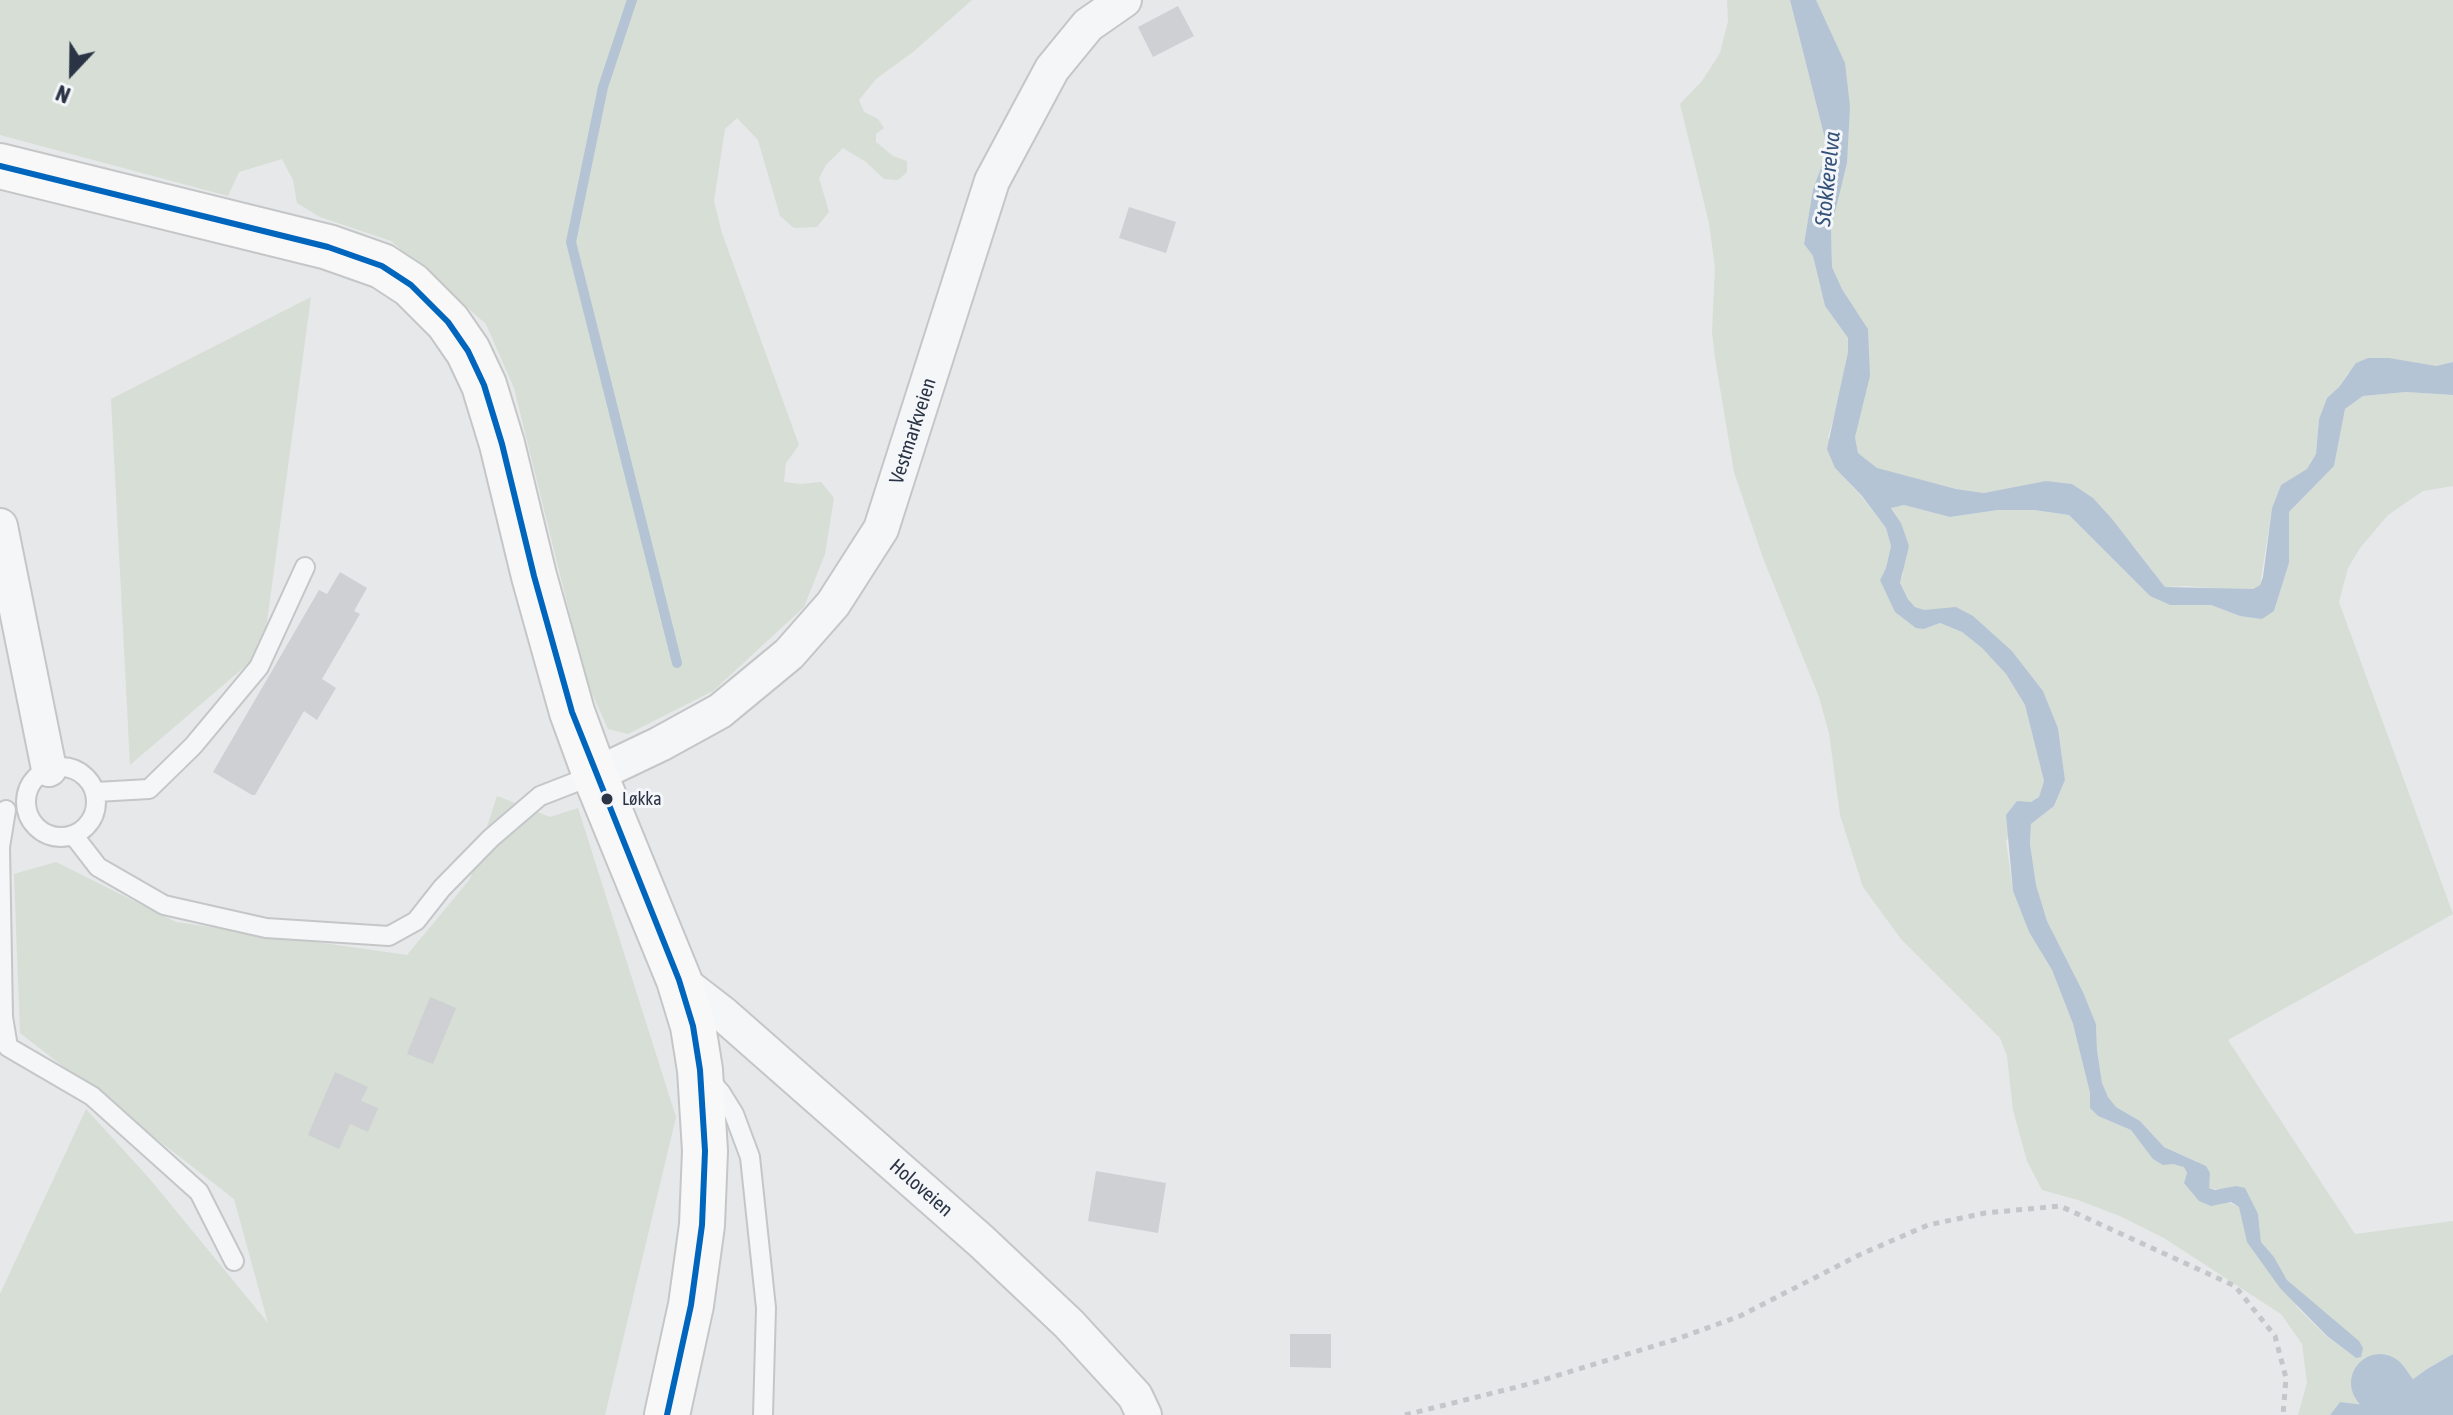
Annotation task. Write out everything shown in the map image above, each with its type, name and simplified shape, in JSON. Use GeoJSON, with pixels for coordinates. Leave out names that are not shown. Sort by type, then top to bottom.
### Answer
{"type":"FeatureCollection","features":[{"type":"Feature","properties":{"kind":"street","name":"Vestmarkveien"},"geometry":{"type":"LineString","coordinates":[[595,775],[720,711],[789,654],[833,604],[881,529],[992,181],[1052,69],[1088,25],[1124,0]]}},
{"type":"Feature","properties":{"kind":"street"},"geometry":{"type":"LineString","coordinates":[[0,166],[341,252],[382,266],[411,285],[448,322],[468,351],[484,385],[502,444],[572,712],[679,980],[693,1026],[700,1070],[705,1151],[702,1225],[691,1305],[667,1415]]}},
{"type":"Feature","properties":{"kind":"street"},"geometry":{"type":"LineString","coordinates":[[0,526],[49,769]]}},
{"type":"Feature","properties":{"kind":"street","name":"Holoveien"},"geometry":{"type":"LineString","coordinates":[[679,980],[723,1014],[981,1241],[1069,1324],[1135,1396],[1144,1415]]}},
{"type":"Feature","properties":{"kind":"lane"},"geometry":{"type":"LineString","coordinates":[[96,792],[149,789],[193,746],[259,667],[305,567]]}},
{"type":"Feature","properties":{"kind":"lane"},"geometry":{"type":"LineString","coordinates":[[68,767],[86,776],[96,792],[96,810],[88,826],[74,836],[54,837],[36,827],[26,809],[27,792],[35,778],[49,769],[68,767]]}},
{"type":"Feature","properties":{"kind":"lane"},"geometry":{"type":"LineString","coordinates":[[74,836],[98,867],[164,905],[266,928],[389,936],[416,921],[442,888],[491,838],[540,796],[595,775]]}},
{"type":"Feature","properties":{"kind":"lane"},"geometry":{"type":"LineString","coordinates":[[26,809],[3,810],[0,847],[3,1017],[8,1047],[92,1096],[199,1192],[234,1261]]}},
{"type":"Feature","properties":{"kind":"lane"},"geometry":{"type":"LineString","coordinates":[[700,1070],[721,1093],[734,1114],[750,1157],[766,1308],[763,1415]]}},
{"type":"Feature","properties":{"kind":"path"},"geometry":{"type":"LineString","coordinates":[[1405,1415],[1533,1383],[1674,1340],[1740,1316],[1859,1255],[1928,1225],[1985,1213],[2060,1206],[2235,1286],[2275,1336],[2286,1378],[2283,1415]]}},
{"type":"Feature","properties":{"kind":"shaded area"},"geometry":{"type":"Polygon","coordinates":[[[0,0],[972,0],[913,52],[876,79],[859,100],[864,112],[878,119],[884,128],[876,134],[876,142],[893,156],[907,161],[907,172],[898,180],[884,179],[866,162],[843,148],[826,165],[819,178],[829,212],[817,227],[794,228],[780,216],[758,140],[737,118],[725,129],[714,201],[722,233],[799,445],[786,463],[784,482],[821,482],[834,498],[825,554],[804,607],[713,691],[628,734],[608,729],[586,680],[514,388],[486,324],[391,241],[320,217],[297,203],[293,180],[282,159],[239,172],[228,196],[0,135],[0,0]]]}},
{"type":"Feature","properties":{"kind":"shaded area"},"geometry":{"type":"Polygon","coordinates":[[[1727,0],[1790,0],[1825,139],[1824,160],[1813,189],[1804,244],[1813,256],[1825,306],[1848,338],[1838,404],[1828,437],[1835,468],[1886,528],[1891,545],[1880,580],[1924,629],[1940,623],[1962,632],[1982,648],[2006,674],[2025,705],[2044,781],[2039,797],[2031,802],[2006,841],[2013,891],[2029,932],[2052,970],[2073,1024],[2090,1093],[2090,1108],[2098,1116],[2131,1130],[2142,1143],[2173,1164],[2184,1166],[2187,1173],[2184,1183],[2239,1207],[2297,1307],[2326,1336],[2356,1358],[2327,1316],[2287,1280],[2261,1242],[2258,1214],[2236,1186],[2223,1190],[2209,1188],[2198,1162],[2164,1147],[2140,1121],[2116,1107],[2108,1097],[2102,1083],[2096,1024],[2047,921],[2036,886],[2030,844],[2031,824],[2054,806],[2065,780],[2058,728],[2043,691],[2012,651],[1915,607],[1908,598],[1900,583],[1903,575],[1901,523],[1891,507],[1904,505],[1950,517],[1998,510],[2034,510],[2069,515],[2150,596],[2170,605],[2211,605],[2240,616],[2274,611],[2289,563],[2289,512],[2334,466],[2345,409],[2363,396],[2406,392],[2453,395],[2453,486],[2423,491],[2388,515],[2360,548],[2348,568],[2339,602],[2453,914],[2228,1040],[2355,1234],[2453,1221],[2453,1354],[2383,1401],[2365,1405],[2340,1402],[2330,1415],[2298,1415],[2307,1383],[2302,1344],[2281,1314],[2164,1238],[2120,1216],[2042,1190],[2027,1161],[2013,1110],[2007,1056],[2000,1038],[1901,939],[1863,887],[1840,815],[1829,733],[1819,697],[1763,558],[1734,472],[1715,358],[1712,332],[1715,268],[1709,223],[1680,104],[1702,81],[1720,53],[1728,21],[1727,0]]]}},
{"type":"Feature","properties":{"kind":"shaded area"},"geometry":{"type":"Polygon","coordinates":[[[1816,0],[2453,0],[2453,362],[2348,373],[2327,398],[2319,419],[2316,454],[2307,470],[2281,485],[2272,508],[2260,585],[2240,590],[2165,587],[2132,544],[2014,488],[1984,493],[1956,489],[1877,469],[1858,453],[1855,437],[1868,329],[1832,267],[1831,228],[1836,204],[1816,0]]]}},
{"type":"Feature","properties":{"kind":"shaded area"},"geometry":{"type":"Polygon","coordinates":[[[311,297],[263,651],[130,765],[111,399],[311,297]]]}},
{"type":"Feature","properties":{"kind":"shaded area"},"geometry":{"type":"Polygon","coordinates":[[[497,796],[550,817],[578,808],[676,1117],[605,1415],[0,1415],[0,1294],[86,1109],[149,1178],[268,1323],[234,1199],[20,1033],[14,874],[56,862],[176,922],[407,955],[470,879],[497,796]]]}},
{"type":"Feature","properties":{"kind":"water","name":"Stokkerelva"},"geometry":{"type":"Polygon","coordinates":[[[1790,0],[1816,0],[1845,63],[1850,106],[1847,163],[1831,228],[1832,267],[1868,329],[1870,376],[1855,437],[1858,453],[1877,468],[1956,489],[1984,493],[2046,481],[2072,484],[2093,498],[2112,519],[2165,587],[2253,589],[2260,585],[2263,577],[2272,508],[2281,485],[2307,469],[2316,454],[2319,419],[2327,398],[2356,363],[2368,358],[2389,358],[2436,366],[2453,362],[2453,395],[2406,392],[2363,396],[2345,409],[2334,466],[2289,512],[2289,563],[2274,611],[2262,619],[2240,616],[2211,605],[2170,605],[2150,596],[2069,515],[2034,510],[1998,510],[1950,517],[1904,505],[1891,508],[1901,523],[1909,546],[1900,583],[1908,599],[1915,607],[1924,610],[1956,607],[1973,616],[2012,651],[2043,691],[2058,728],[2065,780],[2054,806],[2031,824],[2030,844],[2036,885],[2047,921],[2096,1024],[2102,1083],[2108,1097],[2116,1107],[2140,1121],[2164,1147],[2206,1166],[2210,1173],[2209,1188],[2245,1188],[2258,1214],[2261,1242],[2287,1280],[2359,1341],[2363,1348],[2361,1357],[2356,1358],[2327,1336],[2280,1288],[2247,1242],[2239,1207],[2231,1202],[2211,1206],[2199,1201],[2184,1183],[2187,1173],[2184,1167],[2163,1165],[2153,1159],[2131,1130],[2098,1116],[2090,1108],[2090,1093],[2073,1024],[2052,970],[2029,932],[2013,891],[2006,815],[2017,801],[2031,802],[2039,797],[2044,781],[2025,705],[2006,674],[1962,632],[1940,623],[1924,629],[1916,628],[1895,612],[1880,580],[1891,546],[1886,528],[1862,496],[1835,468],[1827,449],[1848,352],[1848,338],[1825,306],[1813,256],[1804,244],[1813,189],[1824,160],[1825,139],[1790,0]]]}},
{"type":"Feature","properties":{"kind":"water"},"geometry":{"type":"Polygon","coordinates":[[[2453,1354],[2453,1415],[2330,1415],[2340,1402],[2365,1405],[2383,1401],[2453,1354]]]}},
{"type":"Feature","properties":{"kind":"building"},"geometry":{"type":"Polygon","coordinates":[[[1178,6],[1194,36],[1153,57],[1138,27],[1178,6]]]}},
{"type":"Feature","properties":{"kind":"building"},"geometry":{"type":"Polygon","coordinates":[[[1129,207],[1176,222],[1166,253],[1119,238],[1129,207]]]}},
{"type":"Feature","properties":{"kind":"building"},"geometry":{"type":"Polygon","coordinates":[[[340,572],[367,588],[354,611],[360,614],[322,679],[336,688],[317,720],[304,711],[255,795],[252,795],[213,772],[319,590],[327,594],[340,572]]]}},
{"type":"Feature","properties":{"kind":"building"},"geometry":{"type":"Polygon","coordinates":[[[430,997],[456,1008],[433,1064],[407,1054],[430,997]]]}},
{"type":"Feature","properties":{"kind":"building"},"geometry":{"type":"Polygon","coordinates":[[[335,1072],[368,1087],[361,1101],[378,1108],[368,1132],[350,1124],[339,1149],[308,1135],[335,1072]]]}},
{"type":"Feature","properties":{"kind":"building"},"geometry":{"type":"Polygon","coordinates":[[[1096,1171],[1166,1183],[1158,1233],[1088,1221],[1096,1171]]]}},
{"type":"Feature","properties":{"kind":"building"},"geometry":{"type":"Polygon","coordinates":[[[1290,1334],[1331,1334],[1331,1368],[1290,1367],[1290,1334]]]}},
{"type":"Feature","properties":{"kind":"waterway"},"geometry":{"type":"LineString","coordinates":[[632,0],[603,87],[571,242],[677,663]]}},
{"type":"Feature","properties":{"kind":"waterway"},"geometry":{"type":"LineString","coordinates":[[2380,1383],[2390,1397]]}},
{"type":"Feature","properties":{"kind":"transit line"},"geometry":{"type":"LineString","coordinates":[[0,166],[328,247],[382,266],[411,285],[448,322],[468,351],[484,385],[502,444],[572,712],[679,980],[693,1026],[700,1070],[705,1151],[702,1225],[691,1305],[667,1415]]}},
{"type":"Feature","properties":{"kind":"place","name":"Løkka"},"geometry":{"type":"Point","coordinates":[607,799]}}]}
